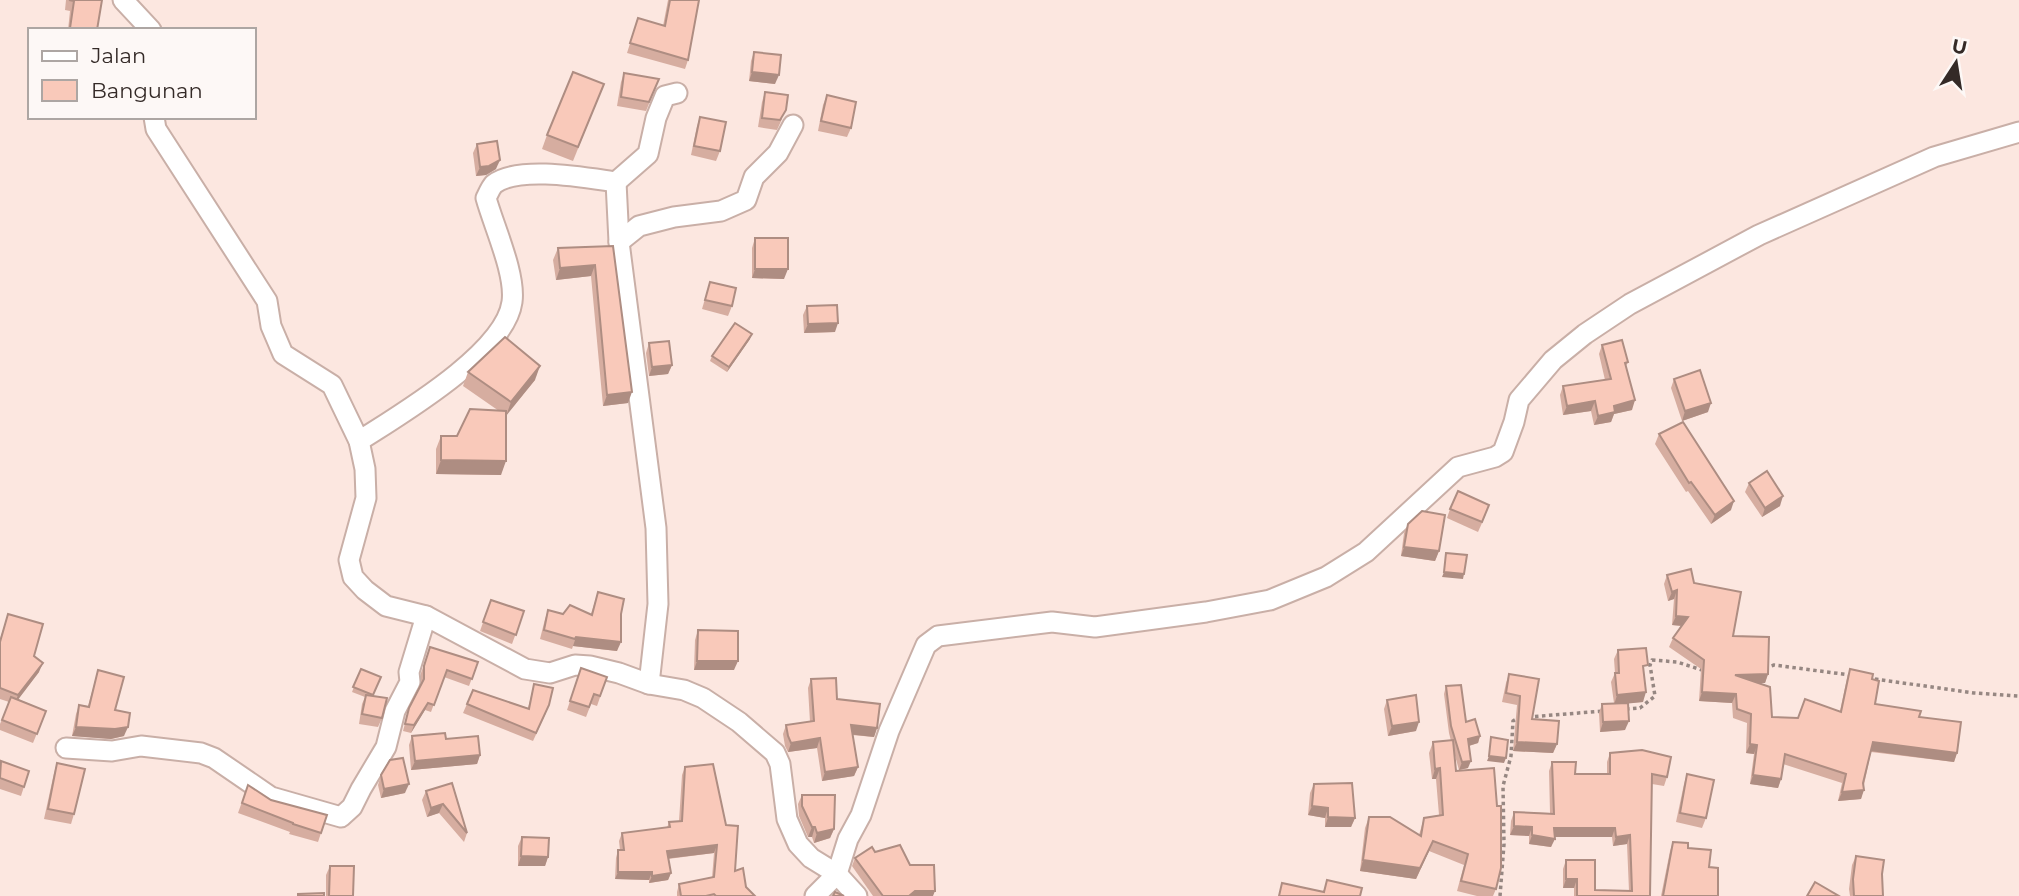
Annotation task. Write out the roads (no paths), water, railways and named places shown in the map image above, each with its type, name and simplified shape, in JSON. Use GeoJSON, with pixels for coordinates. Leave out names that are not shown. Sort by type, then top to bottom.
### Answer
{"type":"FeatureCollection","features":[{"type":"Feature","properties":{"kind":"street"},"geometry":{"type":"LineString","coordinates":[[123,0],[149,28]]}},
{"type":"Feature","properties":{"kind":"street"},"geometry":{"type":"LineString","coordinates":[[359,441],[471,363],[502,329],[512,302],[508,263],[486,198],[493,185],[509,177],[543,174],[616,182],[648,154],[656,118],[665,96],[677,93]]}},
{"type":"Feature","properties":{"kind":"street"},"geometry":{"type":"LineString","coordinates":[[154,119],[156,129],[267,301],[271,326],[283,354],[332,385],[359,441],[365,469],[366,498],[349,560],[353,577],[386,606],[426,616],[525,669],[550,673],[575,665],[590,666],[649,684],[684,690],[704,698],[775,753],[780,764],[785,808],[797,844],[811,858],[837,874],[857,896]]}},
{"type":"Feature","properties":{"kind":"street"},"geometry":{"type":"LineString","coordinates":[[619,242],[639,226],[674,217],[721,211],[746,200],[754,177],[778,153],[793,125]]}},
{"type":"Feature","properties":{"kind":"street"},"geometry":{"type":"LineString","coordinates":[[815,896],[837,874],[848,839],[861,815],[889,731],[931,639],[1031,624],[1052,622],[1095,626],[1206,612],[1270,600],[1326,577],[1366,552],[1458,467],[1495,457],[1503,452],[1519,400],[1552,360],[1584,334],[1630,304],[1759,235],[1934,157],[2019,132]]}},
{"type":"Feature","properties":{"kind":"street"},"geometry":{"type":"LineString","coordinates":[[616,182],[619,242],[656,528],[658,604],[649,684]]}},
{"type":"Feature","properties":{"kind":"street"},"geometry":{"type":"LineString","coordinates":[[66,748],[111,751],[141,746],[201,753],[222,763],[271,797],[341,817],[352,807],[386,747],[395,711],[410,682],[409,671],[426,616]]}}]}
